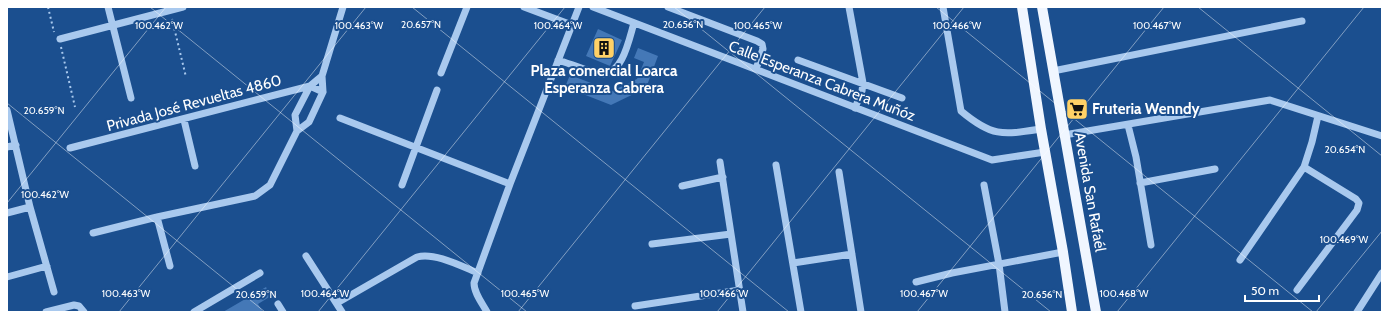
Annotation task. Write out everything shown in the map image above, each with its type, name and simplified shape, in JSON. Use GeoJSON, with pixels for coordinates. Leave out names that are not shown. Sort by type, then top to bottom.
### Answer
{"type":"FeatureCollection","features":[{"type":"Feature","properties":{"kind":"main road"},"geometry":{"type":"LineString","coordinates":[[1022,7],[1040,129],[1063,252],[1072,312]]}},
{"type":"Feature","properties":{"kind":"main road","name":"Avenida San Rafaél"},"geometry":{"type":"LineString","coordinates":[[1042,7],[1096,312]]}},
{"type":"Feature","properties":{"kind":"street"},"geometry":{"type":"LineString","coordinates":[[108,7],[131,98]]}},
{"type":"Feature","properties":{"kind":"street"},"geometry":{"type":"LineString","coordinates":[[60,39],[183,7]]}},
{"type":"Feature","properties":{"kind":"street"},"geometry":{"type":"LineString","coordinates":[[93,232],[255,196],[270,185],[297,131],[308,122],[323,92],[322,76],[343,7]]}},
{"type":"Feature","properties":{"kind":"street"},"geometry":{"type":"LineString","coordinates":[[441,73],[467,7]]}},
{"type":"Feature","properties":{"kind":"street"},"geometry":{"type":"LineString","coordinates":[[524,7],[572,25]]}},
{"type":"Feature","properties":{"kind":"street"},"geometry":{"type":"LineString","coordinates":[[487,312],[474,287],[478,273],[510,184],[578,7]]}},
{"type":"Feature","properties":{"kind":"street","name":"Calle Esperanza Cabrera Muñóz"},"geometry":{"type":"LineString","coordinates":[[593,7],[992,160],[1044,152]]}},
{"type":"Feature","properties":{"kind":"street"},"geometry":{"type":"LineString","coordinates":[[668,7],[762,44],[763,49],[756,69]]}},
{"type":"Feature","properties":{"kind":"street"},"geometry":{"type":"LineString","coordinates":[[849,7],[863,83],[862,91],[855,108]]}},
{"type":"Feature","properties":{"kind":"street"},"geometry":{"type":"LineString","coordinates":[[943,7],[961,112],[977,124],[1002,134],[1040,129]]}},
{"type":"Feature","properties":{"kind":"street"},"geometry":{"type":"LineString","coordinates":[[1053,72],[1302,21]]}},
{"type":"Feature","properties":{"kind":"street"},"geometry":{"type":"LineString","coordinates":[[558,60],[601,74],[613,72],[621,62],[634,23]]}},
{"type":"Feature","properties":{"kind":"street"},"geometry":{"type":"LineString","coordinates":[[798,60],[902,98]]}},
{"type":"Feature","properties":{"kind":"street"},"geometry":{"type":"LineString","coordinates":[[297,131],[295,115],[310,86],[322,76]]}},
{"type":"Feature","properties":{"kind":"street"},"geometry":{"type":"LineString","coordinates":[[310,86],[323,92]]}},
{"type":"Feature","properties":{"kind":"street","name":"Privada José Revueltas 4860"},"geometry":{"type":"LineString","coordinates":[[70,148],[184,120],[310,86]]}},
{"type":"Feature","properties":{"kind":"street"},"geometry":{"type":"LineString","coordinates":[[402,185],[437,90]]}},
{"type":"Feature","properties":{"kind":"street"},"geometry":{"type":"LineString","coordinates":[[1064,135],[1270,100],[1382,136]]}},
{"type":"Feature","properties":{"kind":"street"},"geometry":{"type":"LineString","coordinates":[[7,110],[30,207],[54,292]]}},
{"type":"Feature","properties":{"kind":"street"},"geometry":{"type":"LineString","coordinates":[[1240,260],[1304,166],[1312,142],[1318,116]]}},
{"type":"Feature","properties":{"kind":"street"},"geometry":{"type":"LineString","coordinates":[[340,118],[510,184]]}},
{"type":"Feature","properties":{"kind":"street"},"geometry":{"type":"LineString","coordinates":[[184,120],[195,166]]}},
{"type":"Feature","properties":{"kind":"street"},"geometry":{"type":"LineString","coordinates":[[1128,125],[1151,245]]}},
{"type":"Feature","properties":{"kind":"street"},"geometry":{"type":"LineString","coordinates":[[7,147],[16,145]]}},
{"type":"Feature","properties":{"kind":"street"},"geometry":{"type":"LineString","coordinates":[[720,162],[743,312]]}},
{"type":"Feature","properties":{"kind":"street"},"geometry":{"type":"LineString","coordinates":[[776,165],[802,312]]}},
{"type":"Feature","properties":{"kind":"street"},"geometry":{"type":"LineString","coordinates":[[1297,290],[1357,210],[1359,203],[1356,199],[1304,166]]}},
{"type":"Feature","properties":{"kind":"street"},"geometry":{"type":"LineString","coordinates":[[1140,184],[1215,169]]}},
{"type":"Feature","properties":{"kind":"street"},"geometry":{"type":"LineString","coordinates":[[839,172],[861,312]]}},
{"type":"Feature","properties":{"kind":"street"},"geometry":{"type":"LineString","coordinates":[[682,186],[723,177]]}},
{"type":"Feature","properties":{"kind":"street"},"geometry":{"type":"LineString","coordinates":[[984,185],[999,264],[1005,312]]}},
{"type":"Feature","properties":{"kind":"street"},"geometry":{"type":"LineString","coordinates":[[7,213],[30,207]]}},
{"type":"Feature","properties":{"kind":"street"},"geometry":{"type":"LineString","coordinates":[[157,217],[170,266]]}},
{"type":"Feature","properties":{"kind":"street"},"geometry":{"type":"LineString","coordinates":[[652,244],[731,234]]}},
{"type":"Feature","properties":{"kind":"street"},"geometry":{"type":"LineString","coordinates":[[916,282],[1063,252]]}},
{"type":"Feature","properties":{"kind":"street"},"geometry":{"type":"LineString","coordinates":[[793,263],[852,254]]}},
{"type":"Feature","properties":{"kind":"street"},"geometry":{"type":"LineString","coordinates":[[337,303],[417,257],[424,255],[455,263],[478,273]]}},
{"type":"Feature","properties":{"kind":"street"},"geometry":{"type":"LineString","coordinates":[[306,256],[342,312]]}},
{"type":"Feature","properties":{"kind":"street"},"geometry":{"type":"LineString","coordinates":[[7,277],[47,266]]}},
{"type":"Feature","properties":{"kind":"street"},"geometry":{"type":"LineString","coordinates":[[194,312],[260,272]]}},
{"type":"Feature","properties":{"kind":"street"},"geometry":{"type":"LineString","coordinates":[[1357,312],[1382,273]]}},
{"type":"Feature","properties":{"kind":"street"},"geometry":{"type":"LineString","coordinates":[[635,306],[740,290]]}},
{"type":"Feature","properties":{"kind":"street"},"geometry":{"type":"LineString","coordinates":[[278,304],[283,312]]}},
{"type":"Feature","properties":{"kind":"street"},"geometry":{"type":"LineString","coordinates":[[46,312],[74,305],[79,306],[84,312]]}},
{"type":"Feature","properties":{"kind":"path"},"geometry":{"type":"LineString","coordinates":[[48,7],[54,32]]}},
{"type":"Feature","properties":{"kind":"path"},"geometry":{"type":"LineString","coordinates":[[172,17],[186,77]]}},
{"type":"Feature","properties":{"kind":"path"},"geometry":{"type":"LineString","coordinates":[[61,47],[75,107]]}},
{"type":"Feature","properties":{"kind":"building","name":"Plaza comercial Loarca Esperanza Cabrera"},"geometry":{"type":"Polygon","coordinates":[[[598,29],[622,40],[610,66],[586,56],[598,29]]]}},
{"type":"Feature","properties":{"kind":"building"},"geometry":{"type":"Polygon","coordinates":[[[638,48],[658,56],[646,88],[611,105],[565,87],[570,75],[612,91],[637,79],[644,62],[634,58],[638,48]]]}},
{"type":"Feature","properties":{"kind":"building"},"geometry":{"type":"Polygon","coordinates":[[[266,287],[271,296],[258,304],[263,312],[223,312],[266,287]]]}},
{"type":"Feature","properties":{"kind":"place","name":"Plaza comercial Loarca Esperanza Cabrera"},"geometry":{"type":"Point","coordinates":[604,48]}},
{"type":"Feature","properties":{"kind":"place","name":"Fruteria Wenndy"},"geometry":{"type":"Point","coordinates":[1077,109]}}]}
